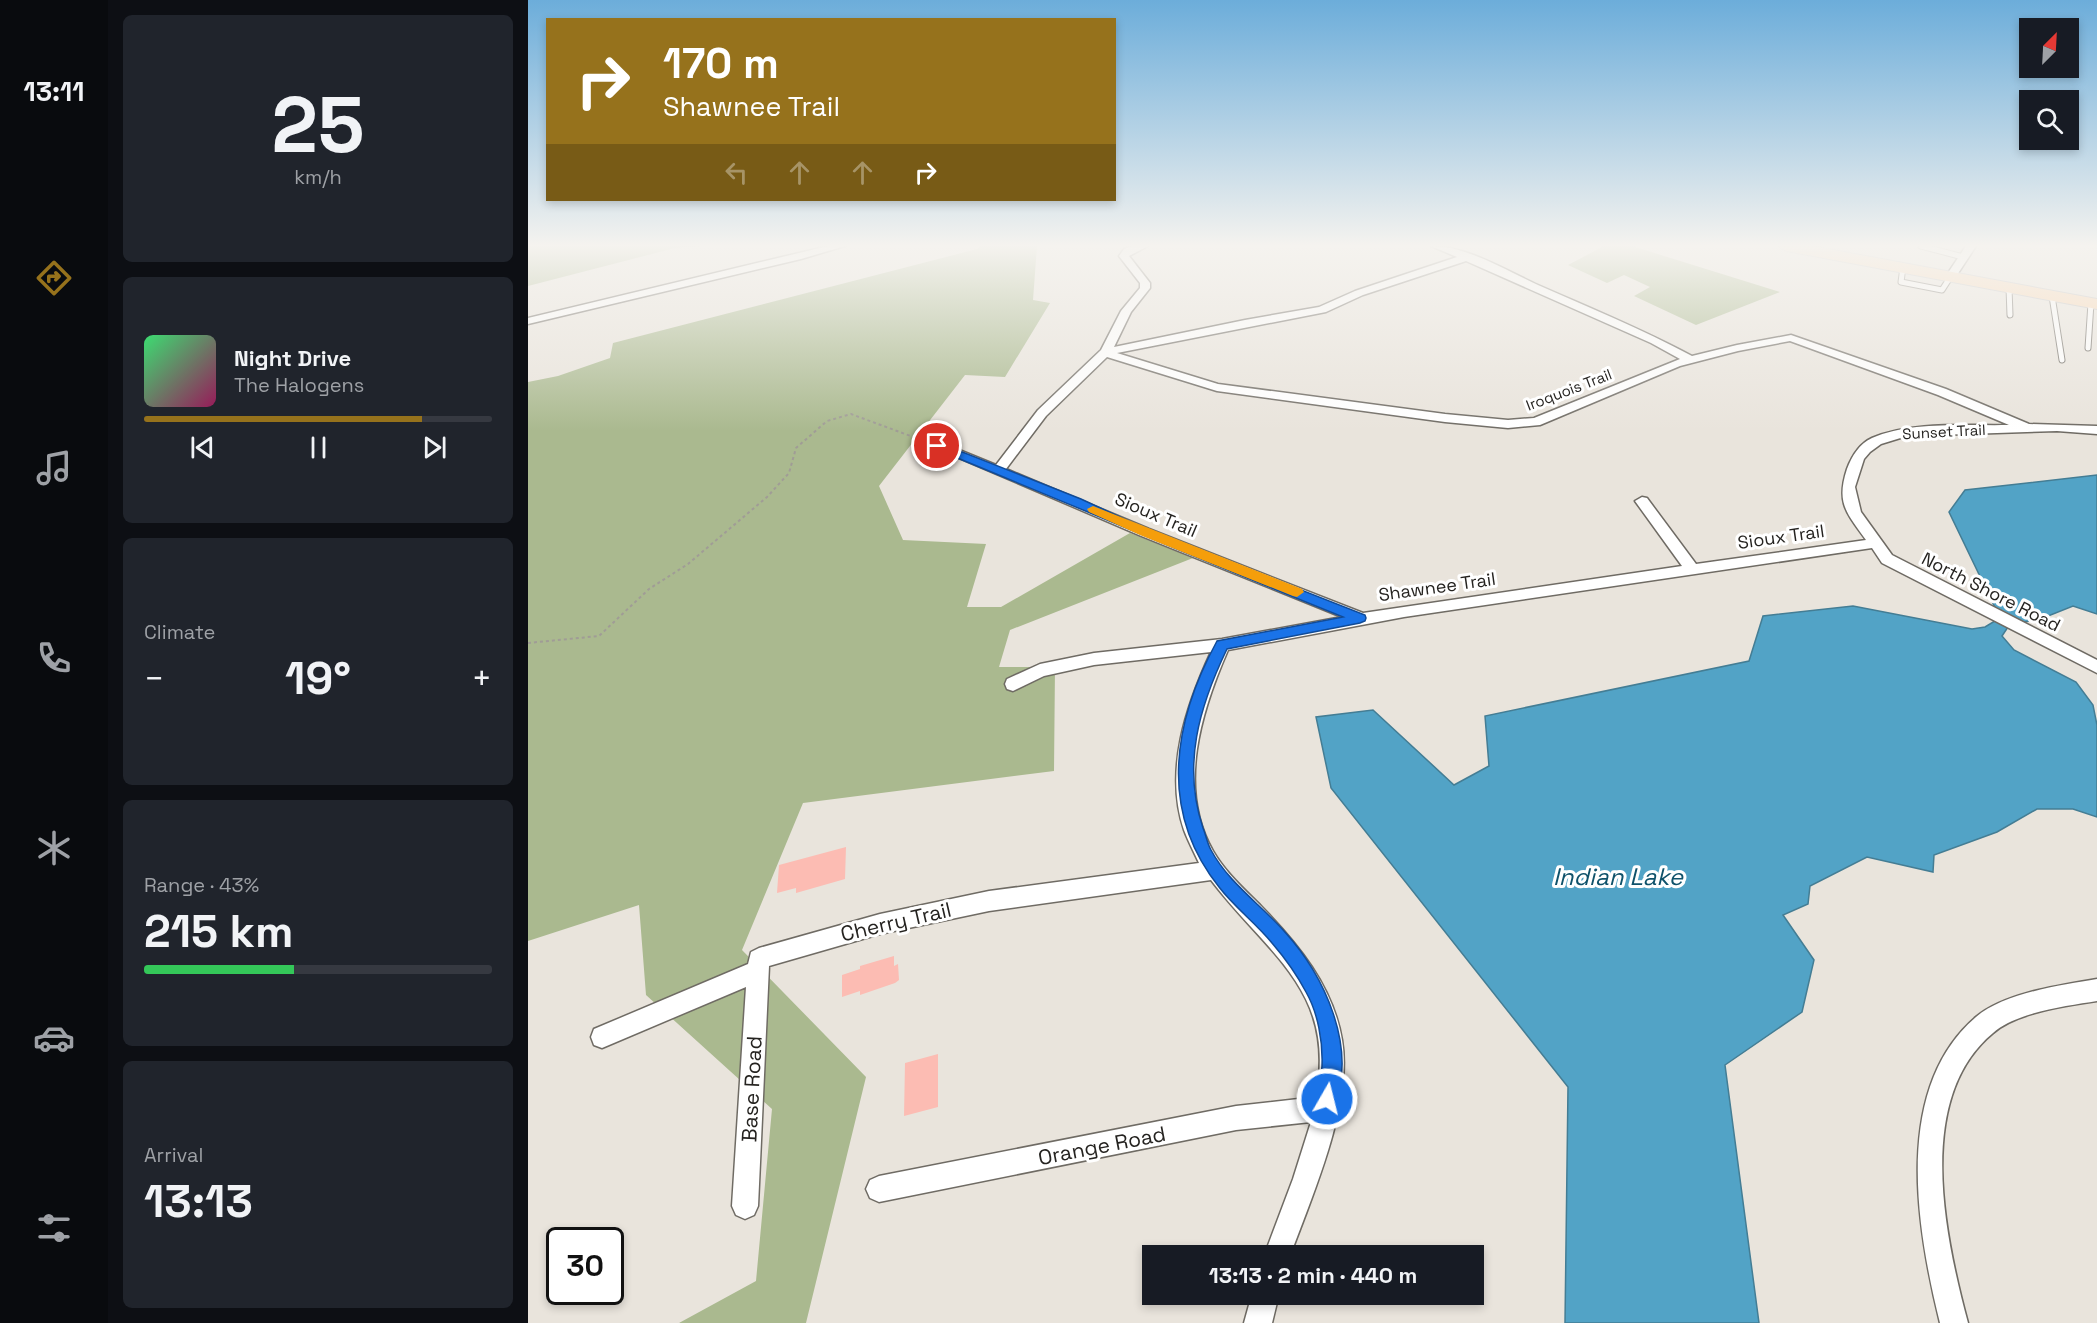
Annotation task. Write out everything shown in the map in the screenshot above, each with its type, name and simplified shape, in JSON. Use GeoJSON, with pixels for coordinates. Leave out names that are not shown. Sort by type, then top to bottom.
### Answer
{"type":"FeatureCollection","features":[{"type":"Feature","properties":{"kind":"street"},"geometry":{"type":"LineString","coordinates":[[528,321],[581,308]]}},
{"type":"Feature","properties":{"kind":"street"},"geometry":{"type":"LineString","coordinates":[[998,471],[1042,413],[1106,352],[1129,308]]}},
{"type":"Feature","properties":{"kind":"street"},"geometry":{"type":"LineString","coordinates":[[1106,352],[1325,308]]}},
{"type":"Feature","properties":{"kind":"street"},"geometry":{"type":"LineString","coordinates":[[1581,308],[1655,341],[1690,360]]}},
{"type":"Feature","properties":{"kind":"street","name":"Iroquois Trail"},"geometry":{"type":"LineString","coordinates":[[1106,352],[1119,358],[1217,387],[1398,412],[1508,424],[1536,422],[1614,388],[1690,360],[1774,341],[1799,339],[1942,392],[2027,428]]}},
{"type":"Feature","properties":{"kind":"street","name":"Sunset Trail"},"geometry":{"type":"LineString","coordinates":[[1875,543],[1854,513],[1848,487],[1851,471],[1857,458],[1876,441],[1906,432],[2071,427],[2097,430]]}},
{"type":"Feature","properties":{"kind":"street","name":"Sioux Trail"},"geometry":{"type":"LineString","coordinates":[[937,446],[1360,618]]}},
{"type":"Feature","properties":{"kind":"street"},"geometry":{"type":"LineString","coordinates":[[1642,501],[1692,569]]}},
{"type":"Feature","properties":{"kind":"street","name":"Sioux Trail"},"geometry":{"type":"LineString","coordinates":[[1692,569],[1875,543]]}},
{"type":"Feature","properties":{"kind":"street","name":"North Shore Road"},"geometry":{"type":"LineString","coordinates":[[1875,543],[1887,559],[2097,667]]}},
{"type":"Feature","properties":{"kind":"street","name":"Shawnee Trail"},"geometry":{"type":"LineString","coordinates":[[1013,684],[1040,670],[1094,659],[1222,645],[1360,618],[1692,569]]}},
{"type":"Feature","properties":{"kind":"street"},"geometry":{"type":"LineString","coordinates":[[1222,645],[1211,667],[1193,718],[1186,748],[1184,771],[1187,804],[1203,853],[1279,938],[1312,985],[1322,1006],[1331,1051],[1325,1108],[1314,1153],[1281,1245]]}},
{"type":"Feature","properties":{"kind":"street","name":"Cherry Trail"},"geometry":{"type":"LineString","coordinates":[[602,1037],[758,971],[759,959],[880,924],[989,901],[1216,870]]}},
{"type":"Feature","properties":{"kind":"street","name":"Base Road"},"geometry":{"type":"LineString","coordinates":[[745,1206],[758,971]]}},
{"type":"Feature","properties":{"kind":"street"},"geometry":{"type":"LineString","coordinates":[[1954,1323],[1931,1213],[1929,1171],[1934,1121],[1946,1079],[1965,1043],[1985,1024],[2001,1014],[2097,990]]}},
{"type":"Feature","properties":{"kind":"street","name":"Orange Road"},"geometry":{"type":"LineString","coordinates":[[879,1189],[1236,1118],[1325,1108]]}},
{"type":"Feature","properties":{"kind":"street"},"geometry":{"type":"LineString","coordinates":[[1258,1323],[1263,1305]]}},
{"type":"Feature","properties":{"kind":"lane"},"geometry":{"type":"LineString","coordinates":[[2010,308],[2010,315]]}},
{"type":"Feature","properties":{"kind":"lane"},"geometry":{"type":"LineString","coordinates":[[2054,308],[2061,360]]}},
{"type":"Feature","properties":{"kind":"lane"},"geometry":{"type":"LineString","coordinates":[[2088,348],[2093,308]]}},
{"type":"Feature","properties":{"kind":"path"},"geometry":{"type":"LineString","coordinates":[[528,643],[599,636],[649,589],[688,564],[767,497],[789,473],[796,448],[827,421],[851,414],[937,446]]}},
{"type":"Feature","properties":{"kind":"green space"},"geometry":{"type":"Polygon","coordinates":[[[750,308],[1047,308],[1005,377],[965,375],[879,486],[903,540],[986,544],[967,607],[1001,607],[1130,533],[1193,558],[1010,630],[999,667],[1055,667],[1054,771],[803,803],[742,950],[866,1077],[806,1323],[679,1323],[756,1281],[772,1109],[646,995],[639,905],[528,941],[528,382],[558,376],[610,358],[613,343],[750,308]]]}},
{"type":"Feature","properties":{"kind":"green space"},"geometry":{"type":"Polygon","coordinates":[[[1659,308],[1740,308],[1696,325],[1659,308]]]}},
{"type":"Feature","properties":{"kind":"water","name":"Indian Lake"},"geometry":{"type":"Polygon","coordinates":[[[2097,475],[2097,614],[2073,606],[2038,620],[2010,624],[2002,636],[2014,650],[2076,682],[2093,705],[2097,725],[2097,817],[2073,809],[2037,809],[1997,832],[1934,855],[1933,872],[1867,857],[1810,886],[1808,904],[1783,915],[1814,960],[1802,1012],[1725,1065],[1759,1323],[1565,1323],[1568,1087],[1331,788],[1316,717],[1373,710],[1454,785],[1489,766],[1485,716],[1749,661],[1763,616],[1853,606],[1972,629],[1985,627],[2000,618],[1949,512],[1965,490],[2097,475]]]}},
{"type":"Feature","properties":{"kind":"building"},"geometry":{"type":"Polygon","coordinates":[[[846,847],[845,879],[796,893],[796,888],[777,893],[779,865],[846,847]]]}},
{"type":"Feature","properties":{"kind":"building"},"geometry":{"type":"Polygon","coordinates":[[[894,956],[894,966],[898,964],[899,980],[860,995],[860,991],[842,997],[842,975],[860,969],[860,966],[894,956]]]}},
{"type":"Feature","properties":{"kind":"building"},"geometry":{"type":"Polygon","coordinates":[[[938,1054],[938,1107],[904,1116],[905,1063],[938,1054]]]}},
{"type":"Feature","properties":{"kind":"slow traffic"},"geometry":{"type":"LineString","coordinates":[[1093,509],[1144,532],[1297,592]]}},
{"type":"Feature","properties":{"kind":"route"},"geometry":{"type":"LineString","coordinates":[[937,446],[1360,618],[1222,645],[1211,667],[1193,718],[1186,748],[1184,771],[1187,804],[1203,853],[1226,884],[1279,938],[1312,985],[1322,1006],[1330,1042],[1331,1067],[1327,1099]]}}]}
